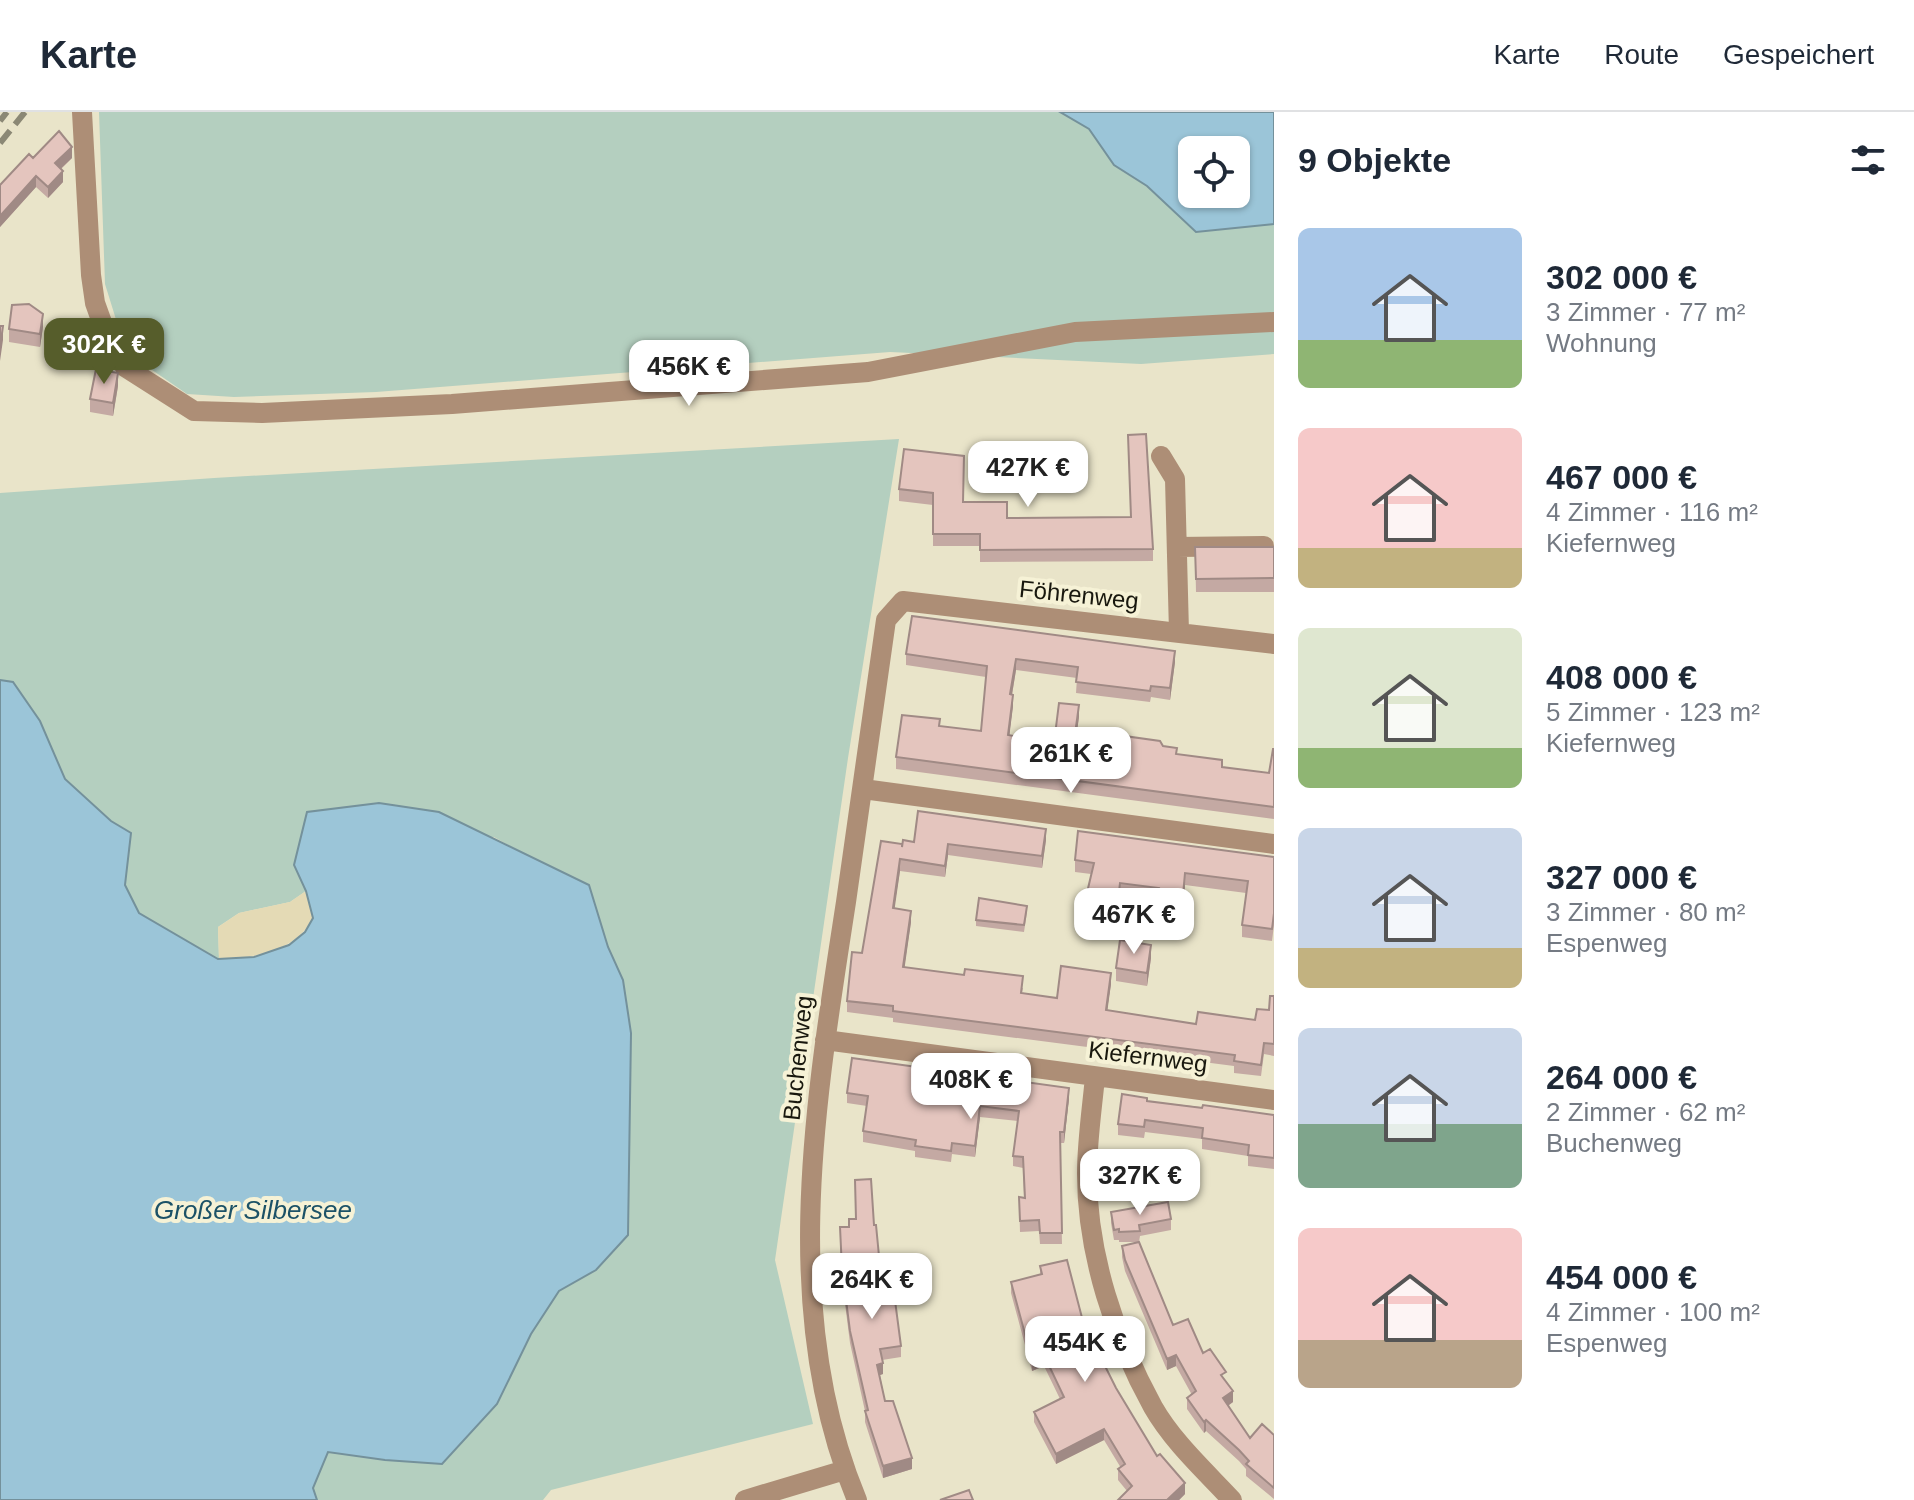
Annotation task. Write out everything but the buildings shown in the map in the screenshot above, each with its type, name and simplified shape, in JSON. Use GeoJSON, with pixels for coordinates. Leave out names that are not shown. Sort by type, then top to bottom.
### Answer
{"type":"FeatureCollection","features":[{"type":"Feature","properties":{"kind":"street"},"geometry":{"type":"LineString","coordinates":[[82,112],[91,275],[95,303],[109,342],[125,367],[194,411],[262,413],[452,404],[868,372],[1075,332],[1274,322]]}},
{"type":"Feature","properties":{"kind":"street"},"geometry":{"type":"LineString","coordinates":[[1161,456],[1175,479],[1179,632]]}},
{"type":"Feature","properties":{"kind":"street"},"geometry":{"type":"LineString","coordinates":[[1177,547],[1264,546]]}},
{"type":"Feature","properties":{"kind":"street","name":"Föhrenweg"},"geometry":{"type":"LineString","coordinates":[[886,620],[903,601],[1274,644]]}},
{"type":"Feature","properties":{"kind":"street","name":"Buchenweg"},"geometry":{"type":"LineString","coordinates":[[857,1500],[845,1470],[823,1388],[810,1261],[814,1160],[825,1040],[886,620]]}},
{"type":"Feature","properties":{"kind":"street"},"geometry":{"type":"LineString","coordinates":[[863,789],[1274,844]]}},
{"type":"Feature","properties":{"kind":"street","name":"Kiefernweg"},"geometry":{"type":"LineString","coordinates":[[825,1040],[1274,1100]]}},
{"type":"Feature","properties":{"kind":"street"},"geometry":{"type":"LineString","coordinates":[[1095,1077],[1087,1174],[1089,1216],[1103,1288],[1125,1347],[1154,1409],[1188,1453],[1232,1500]]}},
{"type":"Feature","properties":{"kind":"street"},"geometry":{"type":"LineString","coordinates":[[745,1500],[845,1470]]}},
{"type":"Feature","properties":{"kind":"green space"},"geometry":{"type":"Polygon","coordinates":[[[99,112],[1060,112],[1089,129],[1114,165],[1147,186],[1196,232],[1274,224],[1274,354],[1141,364],[890,352],[376,392],[234,397],[187,394],[142,363],[123,342],[105,284],[99,112]]]}},
{"type":"Feature","properties":{"kind":"green space"},"geometry":{"type":"Polygon","coordinates":[[[899,439],[848,758],[775,1260],[813,1424],[551,1490],[543,1500],[317,1500],[313,1488],[328,1452],[385,1460],[531,1334],[559,1291],[596,1270],[628,1235],[631,1032],[623,980],[608,947],[528,856],[494,837],[294,865],[306,891],[290,902],[239,913],[218,927],[219,959],[139,913],[125,885],[131,833],[111,821],[65,779],[40,721],[13,682],[0,680],[0,493],[899,439]]]}},
{"type":"Feature","properties":{"kind":"sand"},"geometry":{"type":"Polygon","coordinates":[[[306,891],[313,918],[295,939],[272,951],[219,959],[218,927],[239,913],[290,902],[306,891]]]}},
{"type":"Feature","properties":{"kind":"water"},"geometry":{"type":"Polygon","coordinates":[[[1060,112],[1274,112],[1274,224],[1196,232],[1147,186],[1114,165],[1089,129],[1060,112]]]}},
{"type":"Feature","properties":{"kind":"water","name":"Großer Silbersee"},"geometry":{"type":"Polygon","coordinates":[[[0,680],[13,682],[40,721],[65,779],[111,821],[131,833],[125,885],[139,913],[218,959],[254,957],[289,945],[305,932],[313,918],[306,891],[294,865],[307,812],[379,803],[439,812],[589,885],[608,947],[623,980],[631,1033],[628,1235],[596,1270],[559,1291],[531,1334],[497,1404],[442,1464],[328,1452],[313,1488],[317,1500],[0,1500],[0,680]]]}},
{"type":"Feature","properties":{"kind":"railway"},"geometry":{"type":"LineString","coordinates":[[0,121],[7,112]]}},
{"type":"Feature","properties":{"kind":"railway"},"geometry":{"type":"LineString","coordinates":[[0,143],[25,112]]}}]}
